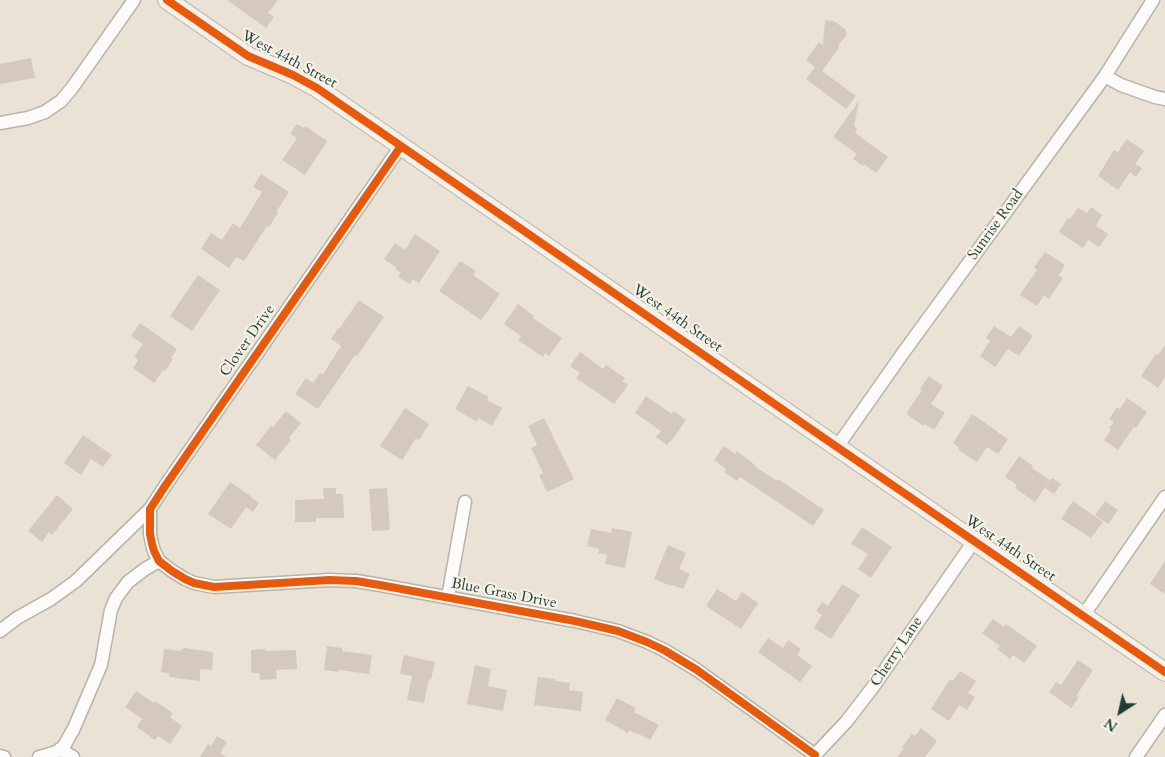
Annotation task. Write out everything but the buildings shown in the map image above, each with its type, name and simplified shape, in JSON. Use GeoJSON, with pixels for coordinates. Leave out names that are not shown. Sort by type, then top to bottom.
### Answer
{"type":"FeatureCollection","features":[{"type":"Feature","properties":{"kind":"street"},"geometry":{"type":"LineString","coordinates":[[0,123],[28,118],[46,112],[61,101],[134,0]]}},
{"type":"Feature","properties":{"kind":"street","name":"West 44th Street"},"geometry":{"type":"LineString","coordinates":[[167,0],[248,56],[293,75],[309,84],[1165,672]]}},
{"type":"Feature","properties":{"kind":"street","name":"Sunrise Road"},"geometry":{"type":"LineString","coordinates":[[837,448],[902,353],[1105,76],[1153,0]]}},
{"type":"Feature","properties":{"kind":"street"},"geometry":{"type":"LineString","coordinates":[[1105,76],[1121,85],[1165,99]]}},
{"type":"Feature","properties":{"kind":"street","name":"Clover Drive"},"geometry":{"type":"LineString","coordinates":[[0,632],[17,618],[51,599],[76,581],[150,509],[401,146]]}},
{"type":"Feature","properties":{"kind":"street"},"geometry":{"type":"LineString","coordinates":[[1083,616],[1165,496]]}},
{"type":"Feature","properties":{"kind":"street"},"geometry":{"type":"LineString","coordinates":[[448,597],[465,502]]}},
{"type":"Feature","properties":{"kind":"street"},"geometry":{"type":"LineString","coordinates":[[39,757],[50,754],[64,746],[74,728],[99,670],[111,610],[116,598],[128,582],[159,560],[154,551],[150,534],[150,509]]}},
{"type":"Feature","properties":{"kind":"street","name":"Cherry Lane"},"geometry":{"type":"LineString","coordinates":[[814,756],[846,722],[873,687],[974,541]]}},
{"type":"Feature","properties":{"kind":"street","name":"Blue Grass Drive"},"geometry":{"type":"LineString","coordinates":[[159,560],[172,572],[194,584],[214,587],[330,580],[356,582],[448,597],[600,626],[624,633],[664,650],[697,670],[814,756]]}},
{"type":"Feature","properties":{"kind":"street"},"geometry":{"type":"LineString","coordinates":[[1136,757],[1165,714]]}},
{"type":"Feature","properties":{"kind":"street"},"geometry":{"type":"LineString","coordinates":[[60,749],[73,757]]}},
{"type":"Feature","properties":{"kind":"street"},"geometry":{"type":"LineString","coordinates":[[0,756],[4,757]]}},
{"type":"Feature","properties":{"kind":"cycle path"},"geometry":{"type":"LineString","coordinates":[[167,0],[248,56],[293,75],[317,88],[1165,672]]}},
{"type":"Feature","properties":{"kind":"cycle path"},"geometry":{"type":"LineString","coordinates":[[401,146],[150,509],[150,534],[154,551],[159,561],[185,579],[214,587],[329,580],[356,581],[575,621],[618,631],[664,650],[697,670],[815,755]]}}]}
